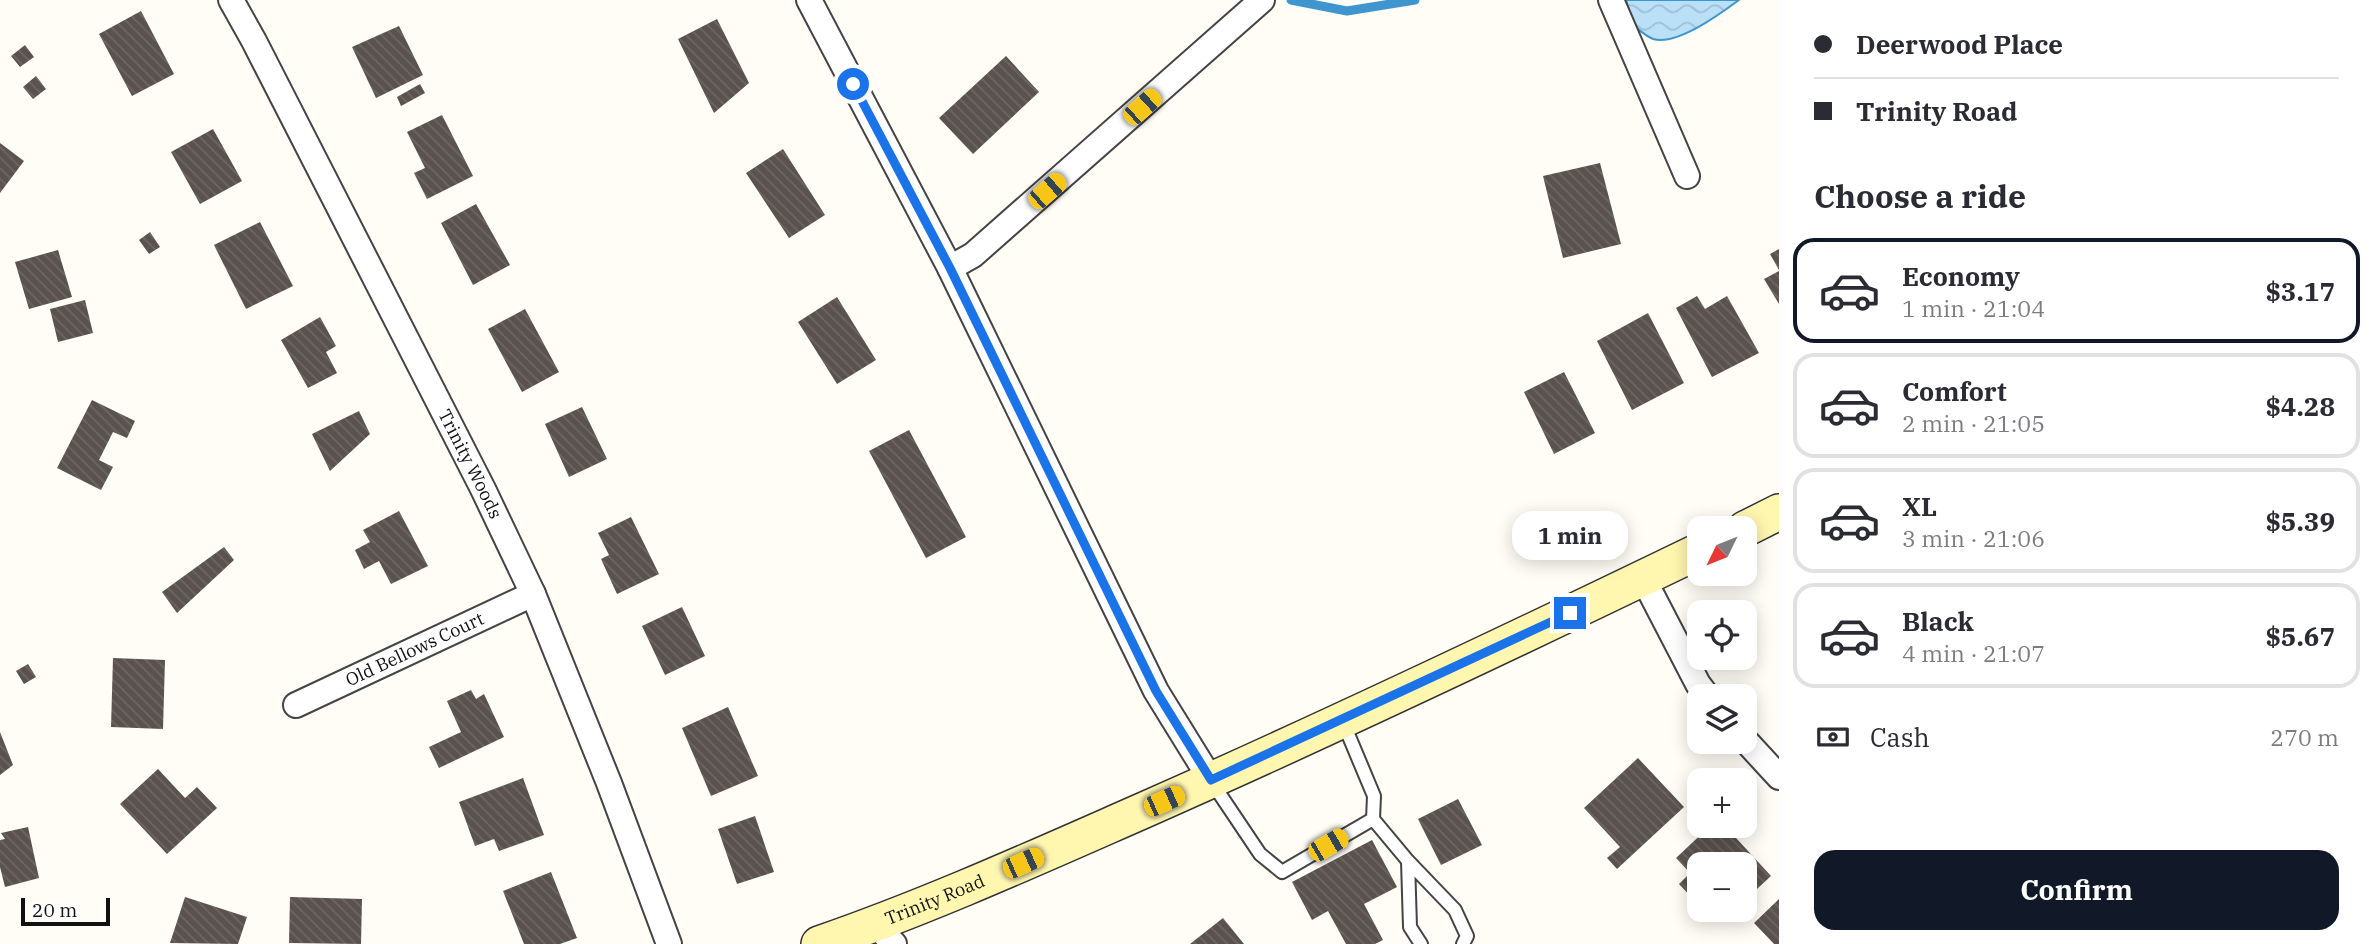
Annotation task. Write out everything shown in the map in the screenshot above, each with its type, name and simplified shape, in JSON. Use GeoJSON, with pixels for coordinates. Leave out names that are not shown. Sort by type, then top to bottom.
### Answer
{"type":"FeatureCollection","features":[{"type":"Feature","properties":{"kind":"main road"},"geometry":{"type":"LineString","coordinates":[[1757,523],[1779,512]]}},
{"type":"Feature","properties":{"kind":"main road","name":"Trinity Road"},"geometry":{"type":"LineString","coordinates":[[819,944],[885,934],[999,874],[1211,780],[1687,557]]}},
{"type":"Feature","properties":{"kind":"street","name":"Trinity Woods"},"geometry":{"type":"LineString","coordinates":[[231,0],[483,489],[533,594],[669,944]]}},
{"type":"Feature","properties":{"kind":"street"},"geometry":{"type":"LineString","coordinates":[[809,0],[950,268],[1156,691],[1211,780]]}},
{"type":"Feature","properties":{"kind":"street"},"geometry":{"type":"LineString","coordinates":[[950,268],[973,255],[1262,0]]}},
{"type":"Feature","properties":{"kind":"street"},"geometry":{"type":"LineString","coordinates":[[1611,0],[1687,176]]}},
{"type":"Feature","properties":{"kind":"street"},"geometry":{"type":"LineString","coordinates":[[1643,578],[1699,684]]}},
{"type":"Feature","properties":{"kind":"street","name":"Old Bellows Court"},"geometry":{"type":"LineString","coordinates":[[296,705],[533,594]]}},
{"type":"Feature","properties":{"kind":"street"},"geometry":{"type":"LineString","coordinates":[[1757,753],[1779,777]]}},
{"type":"Feature","properties":{"kind":"lane"},"geometry":{"type":"LineString","coordinates":[[1342,719],[1374,796],[1373,819],[1408,861],[1455,910],[1467,936],[1463,944]]}},
{"type":"Feature","properties":{"kind":"lane"},"geometry":{"type":"LineString","coordinates":[[1211,780],[1260,854],[1282,872],[1373,819]]}},
{"type":"Feature","properties":{"kind":"lane"},"geometry":{"type":"LineString","coordinates":[[1408,861],[1410,927],[1421,944]]}},
{"type":"Feature","properties":{"kind":"water"},"geometry":{"type":"Polygon","coordinates":[[[1626,0],[1739,0],[1698,27],[1663,40],[1653,39],[1634,27],[1626,0]]]}},
{"type":"Feature","properties":{"kind":"building"},"geometry":{"type":"Polygon","coordinates":[[[141,11],[174,74],[132,96],[99,34],[141,11]]]}},
{"type":"Feature","properties":{"kind":"building"},"geometry":{"type":"Polygon","coordinates":[[[717,19],[749,83],[714,113],[678,39],[717,19]]]}},
{"type":"Feature","properties":{"kind":"building"},"geometry":{"type":"Polygon","coordinates":[[[399,26],[423,75],[376,98],[352,47],[399,26]]]}},
{"type":"Feature","properties":{"kind":"building"},"geometry":{"type":"Polygon","coordinates":[[[25,45],[34,57],[20,67],[11,56],[25,45]]]}},
{"type":"Feature","properties":{"kind":"building"},"geometry":{"type":"Polygon","coordinates":[[[1006,56],[1039,92],[973,154],[939,118],[1006,56]]]}},
{"type":"Feature","properties":{"kind":"building"},"geometry":{"type":"Polygon","coordinates":[[[36,76],[46,89],[33,99],[23,87],[36,76]]]}},
{"type":"Feature","properties":{"kind":"building"},"geometry":{"type":"Polygon","coordinates":[[[420,84],[425,93],[401,106],[397,97],[420,84]]]}},
{"type":"Feature","properties":{"kind":"building"},"geometry":{"type":"Polygon","coordinates":[[[442,115],[473,176],[427,199],[414,173],[425,168],[407,132],[442,115]]]}},
{"type":"Feature","properties":{"kind":"building"},"geometry":{"type":"Polygon","coordinates":[[[213,129],[242,181],[200,204],[171,152],[213,129]]]}},
{"type":"Feature","properties":{"kind":"building"},"geometry":{"type":"Polygon","coordinates":[[[0,143],[24,161],[0,193],[0,143]]]}},
{"type":"Feature","properties":{"kind":"building"},"geometry":{"type":"Polygon","coordinates":[[[783,149],[825,215],[789,238],[746,173],[783,149]]]}},
{"type":"Feature","properties":{"kind":"building"},"geometry":{"type":"Polygon","coordinates":[[[1600,163],[1621,244],[1563,258],[1543,176],[1600,163]]]}},
{"type":"Feature","properties":{"kind":"building"},"geometry":{"type":"Polygon","coordinates":[[[476,204],[510,265],[473,285],[441,223],[476,204]]]}},
{"type":"Feature","properties":{"kind":"building"},"geometry":{"type":"Polygon","coordinates":[[[260,222],[293,286],[246,309],[214,245],[260,222]]]}},
{"type":"Feature","properties":{"kind":"building"},"geometry":{"type":"Polygon","coordinates":[[[150,232],[160,247],[149,254],[139,240],[150,232]]]}},
{"type":"Feature","properties":{"kind":"building"},"geometry":{"type":"Polygon","coordinates":[[[1779,249],[1779,270],[1770,254],[1779,249]]]}},
{"type":"Feature","properties":{"kind":"building"},"geometry":{"type":"Polygon","coordinates":[[[58,250],[72,297],[29,309],[15,262],[58,250]]]}},
{"type":"Feature","properties":{"kind":"building"},"geometry":{"type":"Polygon","coordinates":[[[1779,271],[1779,304],[1764,279],[1779,271]]]}},
{"type":"Feature","properties":{"kind":"building"},"geometry":{"type":"Polygon","coordinates":[[[1697,296],[1705,309],[1727,296],[1759,353],[1712,377],[1676,308],[1697,296]]]}},
{"type":"Feature","properties":{"kind":"building"},"geometry":{"type":"Polygon","coordinates":[[[837,297],[876,360],[837,384],[798,322],[837,297]]]}},
{"type":"Feature","properties":{"kind":"building"},"geometry":{"type":"Polygon","coordinates":[[[85,300],[93,333],[58,342],[50,309],[85,300]]]}},
{"type":"Feature","properties":{"kind":"building"},"geometry":{"type":"Polygon","coordinates":[[[525,309],[559,372],[522,392],[488,329],[525,309]]]}},
{"type":"Feature","properties":{"kind":"building"},"geometry":{"type":"Polygon","coordinates":[[[1648,313],[1684,383],[1632,410],[1597,341],[1648,313]]]}},
{"type":"Feature","properties":{"kind":"building"},"geometry":{"type":"Polygon","coordinates":[[[320,317],[336,346],[326,352],[337,373],[308,388],[281,340],[320,317]]]}},
{"type":"Feature","properties":{"kind":"building"},"geometry":{"type":"Polygon","coordinates":[[[1564,372],[1595,433],[1554,454],[1524,392],[1564,372]]]}},
{"type":"Feature","properties":{"kind":"building"},"geometry":{"type":"Polygon","coordinates":[[[92,400],[135,421],[127,438],[113,432],[99,460],[113,467],[101,490],[57,468],[92,400]]]}},
{"type":"Feature","properties":{"kind":"building"},"geometry":{"type":"Polygon","coordinates":[[[582,407],[607,459],[569,477],[545,424],[582,407]]]}},
{"type":"Feature","properties":{"kind":"building"},"geometry":{"type":"Polygon","coordinates":[[[359,411],[370,434],[330,471],[312,434],[359,411]]]}},
{"type":"Feature","properties":{"kind":"building"},"geometry":{"type":"Polygon","coordinates":[[[909,430],[966,537],[926,558],[869,451],[909,430]]]}},
{"type":"Feature","properties":{"kind":"building"},"geometry":{"type":"Polygon","coordinates":[[[399,511],[428,566],[391,584],[379,561],[364,569],[355,550],[370,542],[363,530],[399,511]]]}},
{"type":"Feature","properties":{"kind":"building"},"geometry":{"type":"Polygon","coordinates":[[[631,517],[659,574],[617,594],[601,559],[609,555],[598,533],[631,517]]]}},
{"type":"Feature","properties":{"kind":"building"},"geometry":{"type":"Polygon","coordinates":[[[224,547],[234,560],[177,613],[162,592],[224,547]]]}},
{"type":"Feature","properties":{"kind":"building"},"geometry":{"type":"Polygon","coordinates":[[[682,607],[705,656],[665,675],[642,626],[682,607]]]}},
{"type":"Feature","properties":{"kind":"building"},"geometry":{"type":"Polygon","coordinates":[[[113,658],[165,660],[163,729],[111,727],[113,658]]]}},
{"type":"Feature","properties":{"kind":"building"},"geometry":{"type":"Polygon","coordinates":[[[28,664],[36,677],[24,684],[16,671],[28,664]]]}},
{"type":"Feature","properties":{"kind":"building"},"geometry":{"type":"Polygon","coordinates":[[[471,690],[476,699],[484,694],[504,737],[439,768],[429,747],[461,732],[447,701],[471,690]]]}},
{"type":"Feature","properties":{"kind":"building"},"geometry":{"type":"Polygon","coordinates":[[[728,707],[758,776],[711,796],[682,728],[728,707]]]}},
{"type":"Feature","properties":{"kind":"building"},"geometry":{"type":"Polygon","coordinates":[[[0,732],[13,765],[0,775],[0,732]]]}},
{"type":"Feature","properties":{"kind":"building"},"geometry":{"type":"Polygon","coordinates":[[[1638,758],[1684,807],[1617,869],[1607,858],[1620,847],[1584,808],[1638,758]]]}},
{"type":"Feature","properties":{"kind":"building"},"geometry":{"type":"Polygon","coordinates":[[[158,769],[185,798],[197,787],[217,808],[167,854],[120,804],[158,769]]]}},
{"type":"Feature","properties":{"kind":"building"},"geometry":{"type":"Polygon","coordinates":[[[523,778],[544,835],[499,851],[494,839],[475,846],[459,802],[523,778]]]}},
{"type":"Feature","properties":{"kind":"building"},"geometry":{"type":"Polygon","coordinates":[[[1458,799],[1482,845],[1441,865],[1418,819],[1458,799]]]}},
{"type":"Feature","properties":{"kind":"building"},"geometry":{"type":"Polygon","coordinates":[[[755,816],[774,872],[737,884],[718,829],[755,816]]]}},
{"type":"Feature","properties":{"kind":"building"},"geometry":{"type":"Polygon","coordinates":[[[28,827],[39,878],[5,887],[0,867],[0,840],[5,839],[1,833],[28,827]]]}},
{"type":"Feature","properties":{"kind":"building"},"geometry":{"type":"Polygon","coordinates":[[[1697,838],[1736,838],[1749,852],[1687,852],[1687,870],[1676,858],[1697,838]]]}},
{"type":"Feature","properties":{"kind":"building"},"geometry":{"type":"Polygon","coordinates":[[[1372,840],[1397,887],[1364,904],[1383,940],[1375,944],[1346,944],[1328,911],[1312,920],[1292,882],[1372,840]]]}},
{"type":"Feature","properties":{"kind":"building"},"geometry":{"type":"Polygon","coordinates":[[[1757,861],[1771,876],[1757,889],[1757,861]]]}},
{"type":"Feature","properties":{"kind":"building"},"geometry":{"type":"Polygon","coordinates":[[[551,872],[577,938],[560,944],[524,944],[503,891],[551,872]]]}},
{"type":"Feature","properties":{"kind":"building"},"geometry":{"type":"Polygon","coordinates":[[[1687,876],[1687,892],[1679,884],[1687,876]]]}},
{"type":"Feature","properties":{"kind":"building"},"geometry":{"type":"Polygon","coordinates":[[[185,897],[247,917],[238,944],[170,943],[185,897]]]}},
{"type":"Feature","properties":{"kind":"building"},"geometry":{"type":"Polygon","coordinates":[[[290,897],[362,899],[361,944],[289,943],[290,897]]]}},
{"type":"Feature","properties":{"kind":"building"},"geometry":{"type":"Polygon","coordinates":[[[1779,899],[1779,944],[1774,944],[1754,923],[1779,899]]]}},
{"type":"Feature","properties":{"kind":"building"},"geometry":{"type":"Polygon","coordinates":[[[1223,918],[1244,944],[1190,944],[1223,918]]]}},
{"type":"Feature","properties":{"kind":"waterway"},"geometry":{"type":"LineString","coordinates":[[1291,0],[1347,11],[1415,0]]}},
{"type":"Feature","properties":{"kind":"route"},"geometry":{"type":"LineString","coordinates":[[853,84],[950,268],[1156,691],[1211,780],[1570,613]]}}]}
